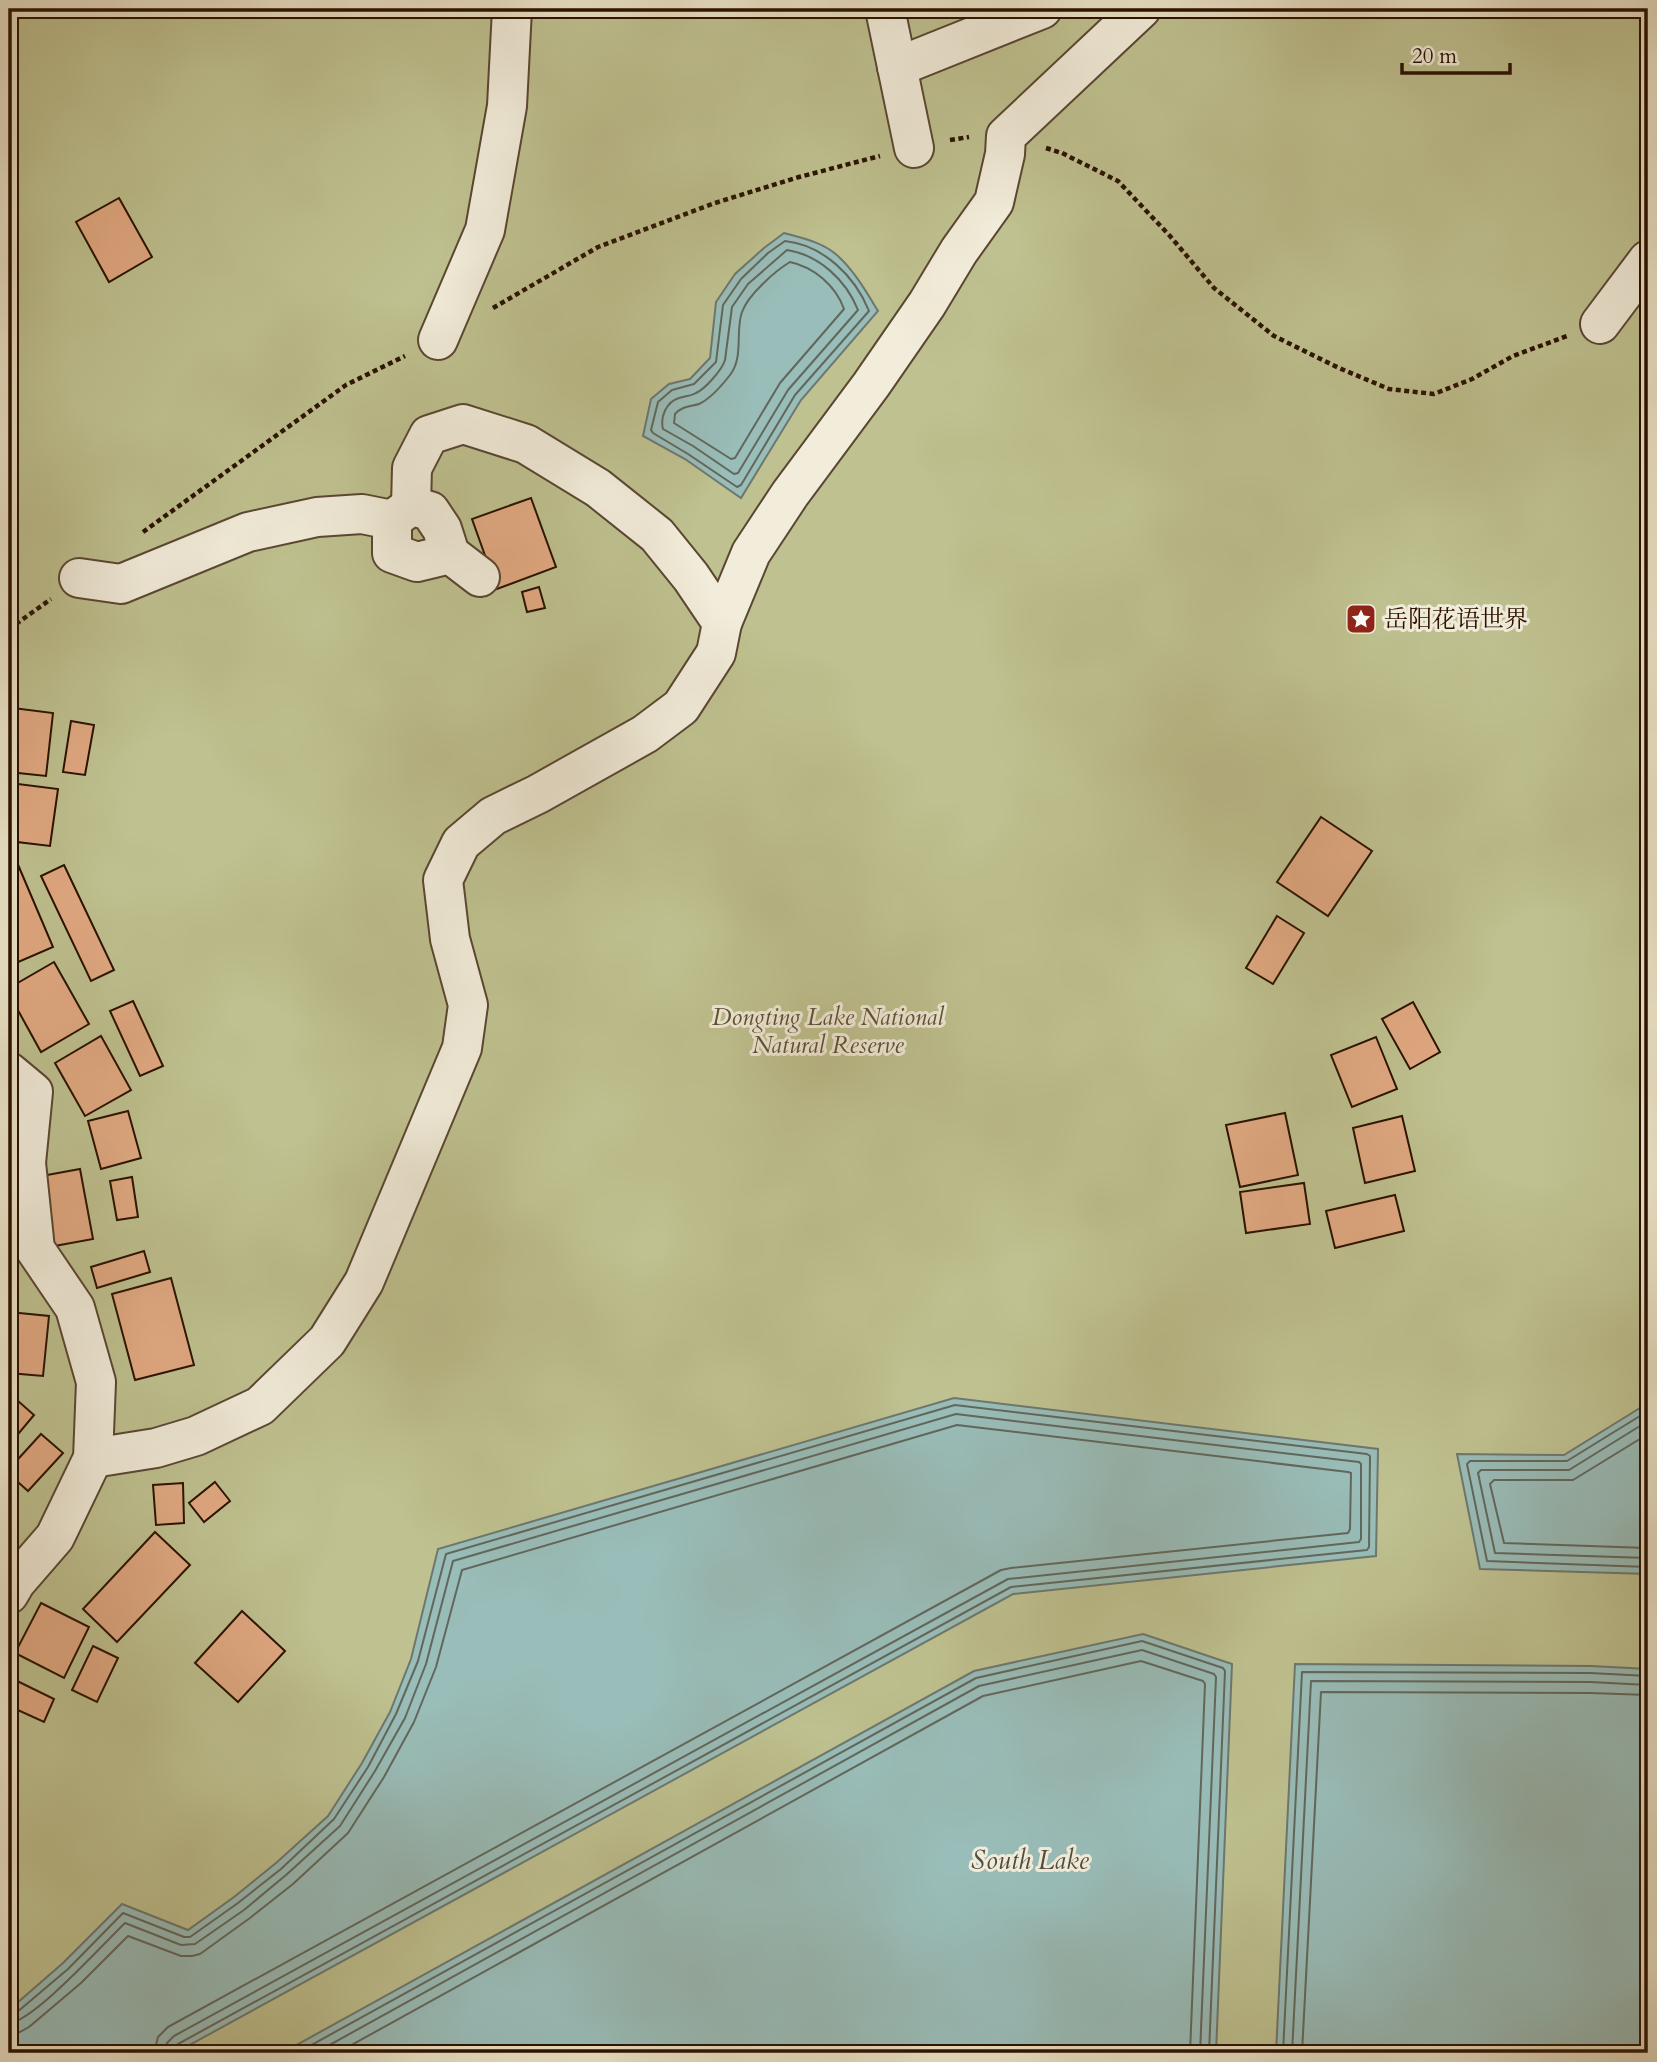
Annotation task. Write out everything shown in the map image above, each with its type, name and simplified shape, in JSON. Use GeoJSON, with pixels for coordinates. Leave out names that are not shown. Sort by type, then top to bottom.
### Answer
{"type":"FeatureCollection","features":[{"type":"Feature","properties":{"kind":"street"},"geometry":{"type":"LineString","coordinates":[[438,340],[485,230],[507,106],[512,9]]}},
{"type":"Feature","properties":{"kind":"street"},"geometry":{"type":"LineString","coordinates":[[885,9],[914,148]]}},
{"type":"Feature","properties":{"kind":"street"},"geometry":{"type":"LineString","coordinates":[[897,67],[1042,9]]}},
{"type":"Feature","properties":{"kind":"street"},"geometry":{"type":"LineString","coordinates":[[93,1458],[156,1448],[196,1436],[260,1406],[327,1341],[364,1282],[462,1048],[468,1005],[450,939],[443,880],[461,843],[493,816],[645,734],[681,707],[716,653],[722,623],[751,553],[790,494],[892,355],[994,202],[1005,154],[1006,136],[1142,9]]}},
{"type":"Feature","properties":{"kind":"street"},"geometry":{"type":"LineString","coordinates":[[1600,324],[1648,260]]}},
{"type":"Feature","properties":{"kind":"street"},"geometry":{"type":"LineString","coordinates":[[450,554],[417,562],[392,553],[412,468],[429,435],[463,424],[526,444],[598,488],[657,535],[691,577],[722,623]]}},
{"type":"Feature","properties":{"kind":"street"},"geometry":{"type":"LineString","coordinates":[[79,578],[121,584],[248,532],[317,517],[429,511],[442,529],[450,554],[480,577]]}},
{"type":"Feature","properties":{"kind":"street"},"geometry":{"type":"LineString","coordinates":[[9,1072],[33,1092],[26,1163],[35,1249],[75,1308],[96,1382],[93,1458],[55,1537],[9,1594]]}},
{"type":"Feature","properties":{"kind":"path"},"geometry":{"type":"LineString","coordinates":[[135,538],[346,385],[438,340],[598,247],[715,203],[799,177],[957,138],[1006,136],[1062,153],[1118,181],[1214,288],[1274,337],[1388,389],[1434,394],[1472,379],[1513,356],[1600,324]]}},
{"type":"Feature","properties":{"kind":"path"},"geometry":{"type":"LineString","coordinates":[[9,629],[79,578]]}},
{"type":"Feature","properties":{"kind":"green space","name":"Dongting Lake National Natural Reserve"},"geometry":{"type":"Polygon","coordinates":[[[9,9],[1648,9],[1648,2053],[9,2053],[9,9]]]}},
{"type":"Feature","properties":{"kind":"water"},"geometry":{"type":"Polygon","coordinates":[[[784,233],[833,252],[855,276],[878,311],[801,400],[741,498],[685,459],[643,436],[651,399],[669,384],[690,379],[710,358],[716,302],[735,274],[784,233]]]}},
{"type":"Feature","properties":{"kind":"water"},"geometry":{"type":"Polygon","coordinates":[[[954,1398],[1378,1449],[1376,1556],[1013,1594],[175,2053],[9,2053],[9,2010],[63,1963],[122,1904],[188,1930],[276,1863],[328,1816],[390,1712],[411,1659],[438,1549],[954,1398]]]}},
{"type":"Feature","properties":{"kind":"water"},"geometry":{"type":"Polygon","coordinates":[[[1648,1403],[1648,1574],[1480,1569],[1457,1454],[1564,1455],[1648,1403]]]}},
{"type":"Feature","properties":{"kind":"water","name":"South Lake"},"geometry":{"type":"Polygon","coordinates":[[[1143,1634],[1232,1664],[1216,2053],[282,2053],[974,1671],[1143,1634]]]}},
{"type":"Feature","properties":{"kind":"water"},"geometry":{"type":"Polygon","coordinates":[[[1295,1664],[1591,1666],[1648,1669],[1648,2053],[1276,2053],[1295,1664]]]}},
{"type":"Feature","properties":{"kind":"building"},"geometry":{"type":"Polygon","coordinates":[[[119,198],[152,257],[109,282],[76,222],[119,198]]]}},
{"type":"Feature","properties":{"kind":"building"},"geometry":{"type":"Polygon","coordinates":[[[531,498],[556,567],[497,589],[472,519],[531,498]]]}},
{"type":"Feature","properties":{"kind":"building"},"geometry":{"type":"Polygon","coordinates":[[[539,587],[545,608],[527,612],[522,592],[539,587]]]}},
{"type":"Feature","properties":{"kind":"building"},"geometry":{"type":"Polygon","coordinates":[[[13,708],[53,713],[46,776],[9,772],[13,708]]]}},
{"type":"Feature","properties":{"kind":"building"},"geometry":{"type":"Polygon","coordinates":[[[71,721],[94,725],[85,775],[63,772],[71,721]]]}},
{"type":"Feature","properties":{"kind":"building"},"geometry":{"type":"Polygon","coordinates":[[[10,783],[58,789],[50,846],[9,841],[10,783]]]}},
{"type":"Feature","properties":{"kind":"building"},"geometry":{"type":"Polygon","coordinates":[[[1321,817],[1372,851],[1328,916],[1277,882],[1321,817]]]}},
{"type":"Feature","properties":{"kind":"building"},"geometry":{"type":"Polygon","coordinates":[[[16,860],[53,947],[9,966],[9,863],[16,860]]]}},
{"type":"Feature","properties":{"kind":"building"},"geometry":{"type":"Polygon","coordinates":[[[64,865],[114,970],[91,981],[41,876],[64,865]]]}},
{"type":"Feature","properties":{"kind":"building"},"geometry":{"type":"Polygon","coordinates":[[[1277,916],[1304,933],[1273,984],[1246,968],[1277,916]]]}},
{"type":"Feature","properties":{"kind":"building"},"geometry":{"type":"Polygon","coordinates":[[[54,962],[89,1024],[41,1052],[9,994],[9,988],[54,962]]]}},
{"type":"Feature","properties":{"kind":"building"},"geometry":{"type":"Polygon","coordinates":[[[133,1001],[163,1066],[140,1076],[110,1011],[133,1001]]]}},
{"type":"Feature","properties":{"kind":"building"},"geometry":{"type":"Polygon","coordinates":[[[1413,1002],[1440,1052],[1410,1069],[1382,1019],[1413,1002]]]}},
{"type":"Feature","properties":{"kind":"building"},"geometry":{"type":"Polygon","coordinates":[[[101,1036],[131,1090],[85,1116],[55,1063],[101,1036]]]}},
{"type":"Feature","properties":{"kind":"building"},"geometry":{"type":"Polygon","coordinates":[[[1376,1037],[1397,1089],[1352,1107],[1331,1055],[1376,1037]]]}},
{"type":"Feature","properties":{"kind":"building"},"geometry":{"type":"Polygon","coordinates":[[[128,1111],[141,1158],[101,1169],[88,1121],[128,1111]]]}},
{"type":"Feature","properties":{"kind":"building"},"geometry":{"type":"Polygon","coordinates":[[[1285,1113],[1298,1175],[1240,1187],[1226,1125],[1285,1113]]]}},
{"type":"Feature","properties":{"kind":"building"},"geometry":{"type":"Polygon","coordinates":[[[1402,1116],[1415,1171],[1365,1183],[1353,1128],[1402,1116]]]}},
{"type":"Feature","properties":{"kind":"building"},"geometry":{"type":"Polygon","coordinates":[[[80,1169],[93,1239],[49,1247],[36,1177],[80,1169]]]}},
{"type":"Feature","properties":{"kind":"building"},"geometry":{"type":"Polygon","coordinates":[[[132,1177],[138,1217],[117,1220],[110,1181],[132,1177]]]}},
{"type":"Feature","properties":{"kind":"building"},"geometry":{"type":"Polygon","coordinates":[[[1304,1183],[1310,1224],[1246,1233],[1240,1192],[1304,1183]]]}},
{"type":"Feature","properties":{"kind":"building"},"geometry":{"type":"Polygon","coordinates":[[[1395,1195],[1404,1231],[1335,1248],[1326,1211],[1395,1195]]]}},
{"type":"Feature","properties":{"kind":"building"},"geometry":{"type":"Polygon","coordinates":[[[144,1251],[150,1272],[97,1288],[91,1267],[144,1251]]]}},
{"type":"Feature","properties":{"kind":"building"},"geometry":{"type":"Polygon","coordinates":[[[171,1278],[194,1365],[135,1380],[112,1294],[171,1278]]]}},
{"type":"Feature","properties":{"kind":"building"},"geometry":{"type":"Polygon","coordinates":[[[9,1312],[49,1316],[43,1376],[9,1373],[9,1312]]]}},
{"type":"Feature","properties":{"kind":"building"},"geometry":{"type":"Polygon","coordinates":[[[9,1393],[34,1415],[9,1445],[9,1393]]]}},
{"type":"Feature","properties":{"kind":"building"},"geometry":{"type":"Polygon","coordinates":[[[41,1434],[63,1453],[28,1491],[9,1474],[9,1469],[41,1434]]]}},
{"type":"Feature","properties":{"kind":"building"},"geometry":{"type":"Polygon","coordinates":[[[215,1482],[230,1501],[204,1522],[189,1503],[215,1482]]]}},
{"type":"Feature","properties":{"kind":"building"},"geometry":{"type":"Polygon","coordinates":[[[183,1483],[184,1523],[156,1525],[153,1485],[183,1483]]]}},
{"type":"Feature","properties":{"kind":"building"},"geometry":{"type":"Polygon","coordinates":[[[155,1532],[190,1565],[117,1642],[83,1609],[155,1532]]]}},
{"type":"Feature","properties":{"kind":"building"},"geometry":{"type":"Polygon","coordinates":[[[41,1603],[89,1627],[64,1678],[15,1653],[41,1603]]]}},
{"type":"Feature","properties":{"kind":"building"},"geometry":{"type":"Polygon","coordinates":[[[242,1611],[285,1651],[238,1702],[195,1663],[242,1611]]]}},
{"type":"Feature","properties":{"kind":"building"},"geometry":{"type":"Polygon","coordinates":[[[93,1646],[118,1658],[97,1702],[72,1690],[93,1646]]]}},
{"type":"Feature","properties":{"kind":"building"},"geometry":{"type":"Polygon","coordinates":[[[9,1677],[54,1699],[44,1722],[9,1706],[9,1677]]]}},
{"type":"Feature","properties":{"kind":"place","name":"岳阳花语世界"},"geometry":{"type":"Point","coordinates":[1361,619]}}]}
